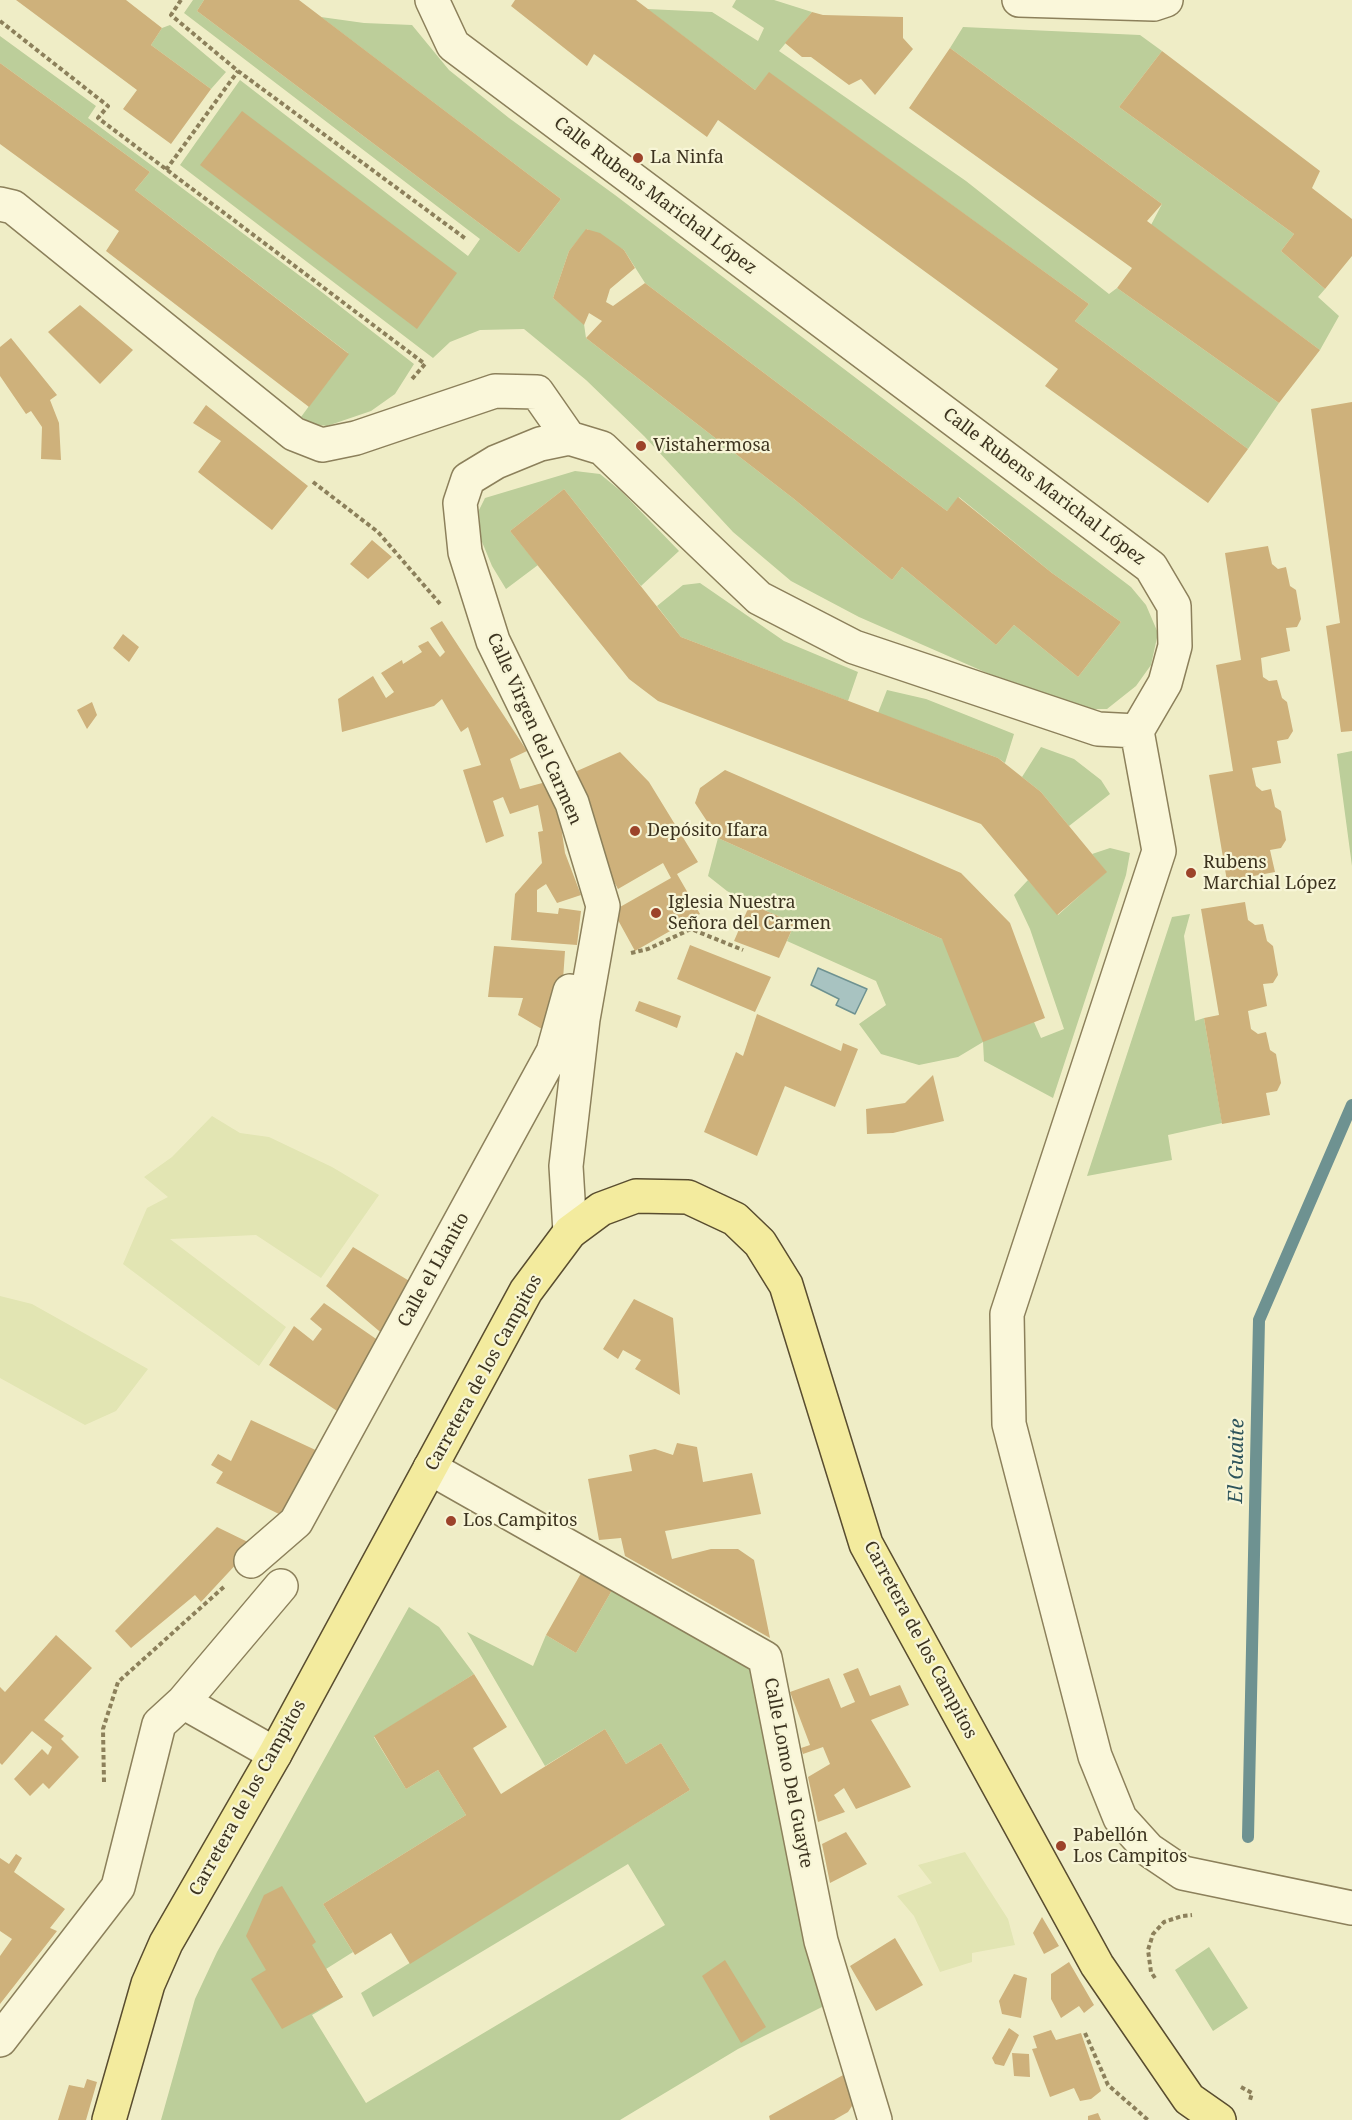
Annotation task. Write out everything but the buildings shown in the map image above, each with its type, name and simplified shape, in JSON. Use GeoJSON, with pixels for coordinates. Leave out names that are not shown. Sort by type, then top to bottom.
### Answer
{"type":"FeatureCollection","features":[{"type":"Feature","properties":{"kind":"main road","name":"Carretera de los Campitos"},"geometry":{"type":"LineString","coordinates":[[110,2120],[148,1984],[166,1942],[275,1754],[526,1291],[570,1232],[601,1209],[636,1196],[688,1197],[735,1219],[759,1243],[786,1284],[866,1544],[1097,1965],[1189,2099],[1219,2120]]}},
{"type":"Feature","properties":{"kind":"street","name":"Calle Rubens Marichal López"},"geometry":{"type":"LineString","coordinates":[[432,0],[453,45],[1151,567],[1174,606],[1175,646],[1165,683],[1137,731]]}},
{"type":"Feature","properties":{"kind":"street"},"geometry":{"type":"LineString","coordinates":[[1019,0],[1155,4],[1166,0]]}},
{"type":"Feature","properties":{"kind":"street"},"geometry":{"type":"LineString","coordinates":[[0,204],[13,207],[294,434],[322,445],[356,438],[495,392],[537,392],[569,438],[602,448],[759,598],[854,647],[1098,729],[1137,731],[1159,851],[1007,1314],[1009,1424],[1095,1755],[1120,1818],[1149,1850],[1183,1873],[1352,1908]]}},
{"type":"Feature","properties":{"kind":"street","name":"Calle Virgen del Carmen"},"geometry":{"type":"LineString","coordinates":[[569,438],[540,444],[496,462],[468,479],[460,502],[465,552],[493,641],[572,803],[603,906],[583,1019],[566,1166],[570,1232]]}},
{"type":"Feature","properties":{"kind":"street","name":"Calle el Llanito"},"geometry":{"type":"LineString","coordinates":[[251,1561],[296,1522],[553,1052],[573,983],[593,961]]}},
{"type":"Feature","properties":{"kind":"street","name":"Calle Lomo Del Guayte"},"geometry":{"type":"LineString","coordinates":[[430,1468],[765,1658],[821,1941],[868,2117]]}},
{"type":"Feature","properties":{"kind":"street"},"geometry":{"type":"LineString","coordinates":[[0,2040],[118,1887],[159,1724],[183,1702],[281,1586]]}},
{"type":"Feature","properties":{"kind":"street"},"geometry":{"type":"LineString","coordinates":[[183,1702],[275,1754]]}},
{"type":"Feature","properties":{"kind":"path"},"geometry":{"type":"LineString","coordinates":[[181,0],[171,15],[238,70],[466,239]]}},
{"type":"Feature","properties":{"kind":"path"},"geometry":{"type":"LineString","coordinates":[[0,21],[108,106],[98,118],[425,364],[405,387],[427,414]]}},
{"type":"Feature","properties":{"kind":"path"},"geometry":{"type":"LineString","coordinates":[[166,170],[238,70]]}},
{"type":"Feature","properties":{"kind":"path"},"geometry":{"type":"LineString","coordinates":[[593,961],[648,949],[691,929],[743,950]]}},
{"type":"Feature","properties":{"kind":"path"},"geometry":{"type":"LineString","coordinates":[[1157,1982],[1151,1972],[1148,1950],[1153,1934],[1164,1922],[1182,1916],[1211,1912],[1221,1881]]}},
{"type":"Feature","properties":{"kind":"path"},"geometry":{"type":"LineString","coordinates":[[1085,2033],[1108,2085],[1148,2120]]}},
{"type":"Feature","properties":{"kind":"path"},"geometry":{"type":"LineString","coordinates":[[1231,2083],[1252,2093],[1250,2102]]}},
{"type":"Feature","properties":{"kind":"green space"},"geometry":{"type":"Polygon","coordinates":[[[193,0],[204,0],[197,11],[519,253],[561,199],[321,17],[364,23],[412,25],[449,70],[509,118],[615,195],[1131,587],[1146,605],[1158,633],[1151,665],[1136,686],[1107,709],[1079,709],[1051,701],[859,617],[791,581],[733,532],[644,436],[586,380],[524,329],[480,330],[450,342],[433,358],[180,165],[240,80],[468,256],[480,239],[184,13],[193,0]],[[587,229],[569,251],[553,298],[584,324],[586,338],[794,499],[892,580],[902,567],[996,645],[1014,625],[1078,677],[1121,622],[1052,573],[959,497],[947,511],[645,283],[624,250],[587,229]]]}},
{"type":"Feature","properties":{"kind":"green space"},"geometry":{"type":"Polygon","coordinates":[[[736,0],[774,0],[812,12],[779,51],[966,181],[1109,294],[1117,288],[1279,403],[1248,449],[1075,321],[1089,304],[769,73],[755,90],[647,9],[712,12],[758,41],[764,28],[732,7],[736,0]]]}},
{"type":"Feature","properties":{"kind":"green space"},"geometry":{"type":"Polygon","coordinates":[[[170,25],[226,72],[211,89],[151,45],[162,28],[170,25]]]}},
{"type":"Feature","properties":{"kind":"green space"},"geometry":{"type":"Polygon","coordinates":[[[963,27],[1140,35],[1162,51],[1119,107],[1294,234],[1281,251],[1325,289],[1318,297],[1339,316],[1320,350],[1151,225],[1162,204],[950,48],[963,27]]]}},
{"type":"Feature","properties":{"kind":"green space"},"geometry":{"type":"Polygon","coordinates":[[[0,36],[96,106],[88,118],[323,293],[414,364],[395,394],[371,411],[327,426],[312,424],[301,417],[348,353],[135,190],[150,172],[0,63],[0,36]]]}},
{"type":"Feature","properties":{"kind":"green space"},"geometry":{"type":"Polygon","coordinates":[[[575,471],[600,474],[622,492],[679,551],[641,586],[564,489],[510,531],[538,565],[506,589],[492,566],[480,537],[479,510],[485,498],[575,471]]]}},
{"type":"Feature","properties":{"kind":"green space"},"geometry":{"type":"Polygon","coordinates":[[[700,583],[784,641],[858,672],[848,701],[681,637],[657,606],[683,585],[700,583]]]}},
{"type":"Feature","properties":{"kind":"green space"},"geometry":{"type":"Polygon","coordinates":[[[887,690],[926,699],[1014,734],[1005,763],[998,758],[878,713],[887,690]]]}},
{"type":"Feature","properties":{"kind":"green space"},"geometry":{"type":"Polygon","coordinates":[[[1041,747],[1074,759],[1101,780],[1110,794],[1069,826],[1041,792],[1022,777],[1041,747]]]}},
{"type":"Feature","properties":{"kind":"green space"},"geometry":{"type":"Polygon","coordinates":[[[1352,751],[1352,866],[1337,754],[1352,751]]]}},
{"type":"Feature","properties":{"kind":"green space"},"geometry":{"type":"Polygon","coordinates":[[[718,838],[942,939],[1034,1022],[1041,1038],[1064,1029],[1030,929],[1014,895],[1028,880],[1058,915],[1106,872],[1092,854],[1110,848],[1130,853],[1126,875],[1053,1098],[984,1061],[983,1042],[958,1057],[919,1065],[881,1054],[859,1024],[886,1005],[876,981],[787,941],[795,923],[750,904],[727,891],[708,876],[718,838]]]}},
{"type":"Feature","properties":{"kind":"green space"},"geometry":{"type":"Polygon","coordinates":[[[1190,914],[1184,936],[1195,1021],[1204,1018],[1222,1123],[1168,1135],[1172,1160],[1087,1176],[1172,917],[1190,914]]]}},
{"type":"Feature","properties":{"kind":"green space"},"geometry":{"type":"Polygon","coordinates":[[[212,1116],[240,1133],[269,1137],[332,1167],[379,1195],[321,1278],[256,1235],[170,1239],[286,1327],[259,1366],[123,1264],[147,1208],[168,1197],[144,1177],[172,1157],[212,1116]]]}},
{"type":"Feature","properties":{"kind":"green space"},"geometry":{"type":"Polygon","coordinates":[[[0,1296],[32,1304],[148,1369],[116,1411],[85,1425],[0,1378],[0,1296]]]}},
{"type":"Feature","properties":{"kind":"green space"},"geometry":{"type":"Polygon","coordinates":[[[615,1585],[753,1663],[826,2005],[738,2049],[620,2120],[161,2120],[195,1999],[217,1952],[409,1607],[439,1627],[474,1674],[374,1737],[406,1789],[438,1770],[466,1815],[323,1904],[353,1952],[326,1969],[343,1997],[312,2015],[366,2103],[665,1925],[628,1864],[373,2017],[361,1993],[690,1790],[661,1743],[626,1764],[605,1729],[545,1766],[467,1632],[533,1666],[546,1635],[576,1653],[615,1585]]]}},
{"type":"Feature","properties":{"kind":"green space"},"geometry":{"type":"Polygon","coordinates":[[[965,1852],[1008,1919],[1015,1945],[972,1953],[972,1962],[940,1972],[914,1916],[897,1896],[932,1883],[918,1865],[965,1852]]]}},
{"type":"Feature","properties":{"kind":"green space"},"geometry":{"type":"Polygon","coordinates":[[[1209,1947],[1248,2008],[1213,2031],[1175,1970],[1209,1947]]]}},
{"type":"Feature","properties":{"kind":"water"},"geometry":{"type":"Polygon","coordinates":[[[818,968],[867,989],[855,1014],[836,1005],[839,999],[811,985],[818,968]]]}},
{"type":"Feature","properties":{"kind":"waterway","name":"El Guaite"},"geometry":{"type":"LineString","coordinates":[[1248,1837],[1259,1320],[1352,1105]]}},
{"type":"Feature","properties":{"kind":"place","name":"La Ninfa"},"geometry":{"type":"Point","coordinates":[638,158]}},
{"type":"Feature","properties":{"kind":"place","name":"Vistahermosa"},"geometry":{"type":"Point","coordinates":[641,446]}},
{"type":"Feature","properties":{"kind":"place","name":"Depósito Ifara"},"geometry":{"type":"Point","coordinates":[635,831]}},
{"type":"Feature","properties":{"kind":"place","name":"Rubens Marchial López"},"geometry":{"type":"Point","coordinates":[1191,873]}},
{"type":"Feature","properties":{"kind":"place","name":"Iglesia Nuestra Señora del Carmen"},"geometry":{"type":"Point","coordinates":[656,913]}},
{"type":"Feature","properties":{"kind":"place","name":"Los Campitos"},"geometry":{"type":"Point","coordinates":[451,1521]}},
{"type":"Feature","properties":{"kind":"place","name":"Pabellón Los Campitos"},"geometry":{"type":"Point","coordinates":[1061,1846]}}]}
